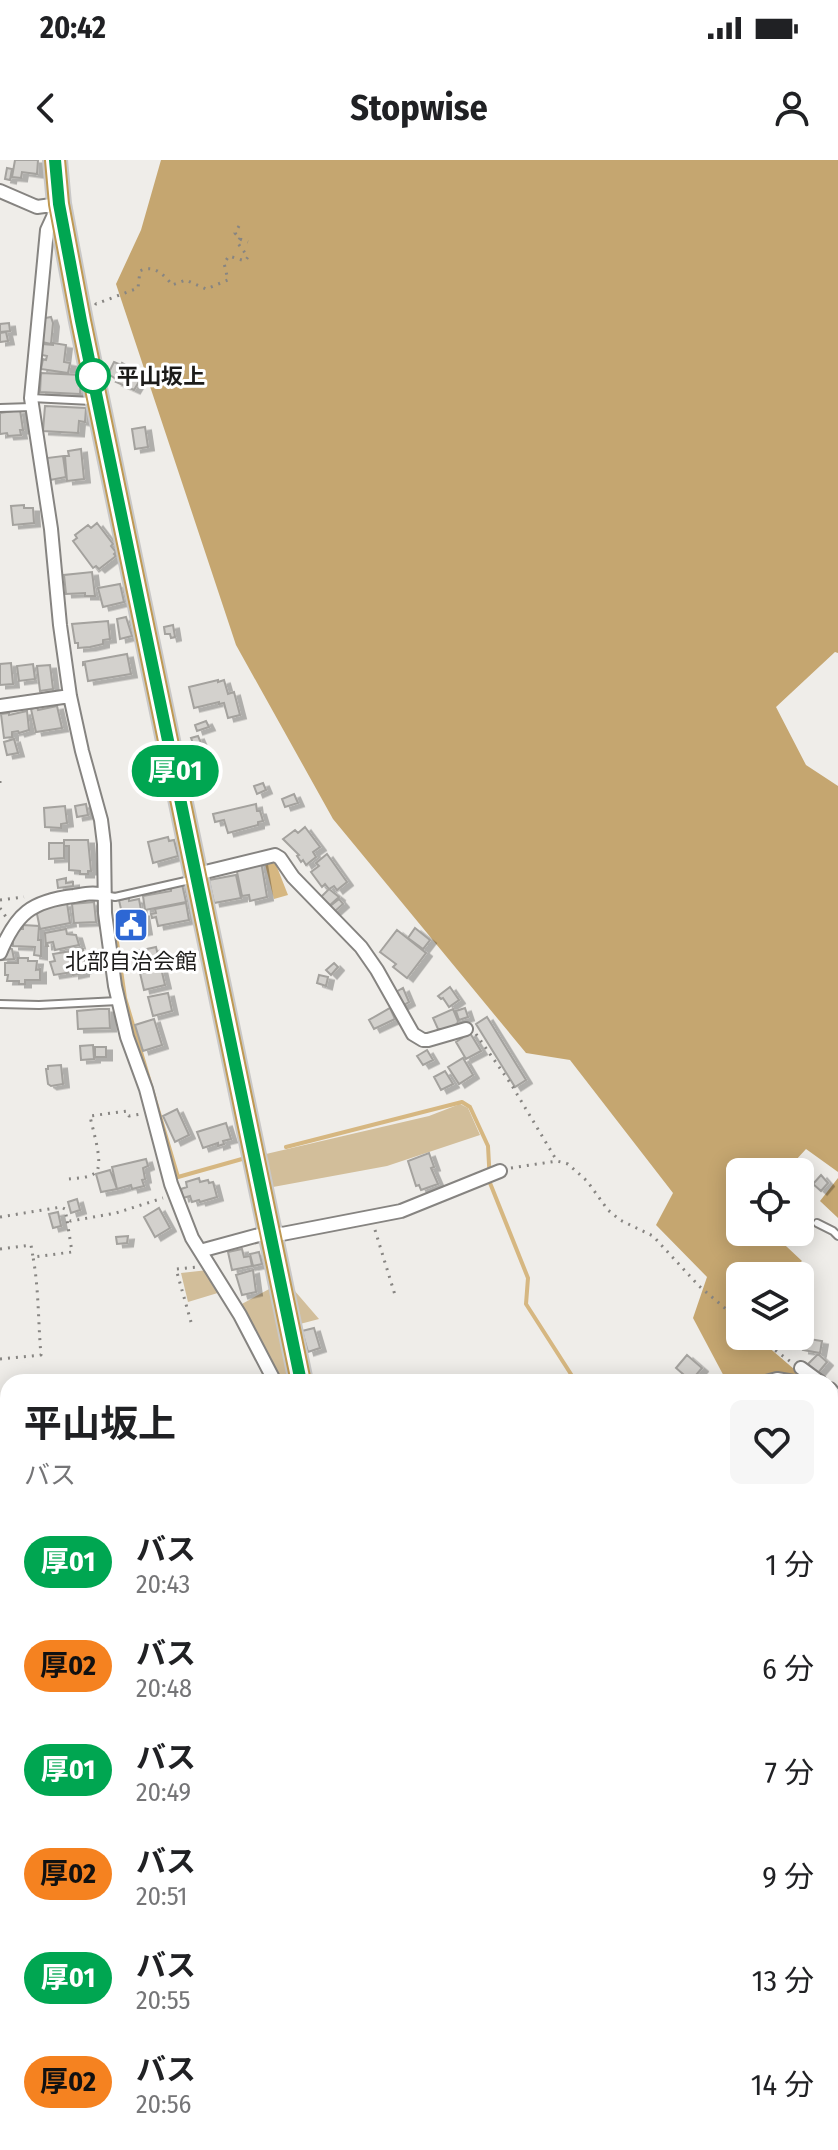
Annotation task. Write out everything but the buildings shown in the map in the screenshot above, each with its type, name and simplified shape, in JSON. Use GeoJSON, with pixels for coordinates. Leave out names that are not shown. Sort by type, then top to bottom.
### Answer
{"type":"FeatureCollection","features":[{"type":"Feature","properties":{"kind":"highway"},"geometry":{"type":"LineString","coordinates":[[55,160],[59,204],[98,402],[299,1374]]}},
{"type":"Feature","properties":{"kind":"street"},"geometry":{"type":"LineString","coordinates":[[0,191],[37,207],[59,204]]}},
{"type":"Feature","properties":{"kind":"street"},"geometry":{"type":"LineString","coordinates":[[59,204],[47,230],[32,402],[51,529],[70,696],[101,820],[106,934],[118,1001],[174,1193],[192,1238],[240,1315],[271,1374]]}},
{"type":"Feature","properties":{"kind":"street"},"geometry":{"type":"LineString","coordinates":[[0,706],[70,696]]}},
{"type":"Feature","properties":{"kind":"street"},"geometry":{"type":"LineString","coordinates":[[197,876],[275,855],[361,947],[413,1034],[428,1040],[466,1029]]}},
{"type":"Feature","properties":{"kind":"street"},"geometry":{"type":"LineString","coordinates":[[0,953],[15,925],[34,906],[55,898],[97,893],[104,895]]}},
{"type":"Feature","properties":{"kind":"street"},"geometry":{"type":"LineString","coordinates":[[200,1251],[270,1232],[282,1234],[401,1211],[494,1173]]}},
{"type":"Feature","properties":{"kind":"street"},"geometry":{"type":"LineString","coordinates":[[801,1368],[809,1374]]}},
{"type":"Feature","properties":{"kind":"lane"},"geometry":{"type":"LineString","coordinates":[[0,408],[32,402],[98,402]]}},
{"type":"Feature","properties":{"kind":"lane"},"geometry":{"type":"LineString","coordinates":[[104,895],[115,897],[197,876]]}},
{"type":"Feature","properties":{"kind":"lane"},"geometry":{"type":"LineString","coordinates":[[0,1004],[118,1001]]}},
{"type":"Feature","properties":{"kind":"lane"},"geometry":{"type":"LineString","coordinates":[[817,1223],[838,1236]]}},
{"type":"Feature","properties":{"kind":"path"},"geometry":{"type":"LineString","coordinates":[[239,226],[235,233],[248,242]]}},
{"type":"Feature","properties":{"kind":"path"},"geometry":{"type":"LineString","coordinates":[[74,282],[80,282],[96,304],[138,288],[140,271],[146,268],[157,269],[172,285],[186,280],[206,289],[228,280],[224,263],[229,256],[245,261],[248,257],[237,242],[240,238]]}},
{"type":"Feature","properties":{"kind":"path"},"geometry":{"type":"LineString","coordinates":[[0,781],[0,788]]}},
{"type":"Feature","properties":{"kind":"path"},"geometry":{"type":"LineString","coordinates":[[466,1029],[480,1037],[557,1161]]}},
{"type":"Feature","properties":{"kind":"path"},"geometry":{"type":"LineString","coordinates":[[69,1179],[94,1175],[99,1168],[90,1116],[127,1111],[129,1116],[152,1112]]}},
{"type":"Feature","properties":{"kind":"path"},"geometry":{"type":"LineString","coordinates":[[494,1173],[529,1164],[557,1161],[568,1164],[608,1210],[620,1220],[653,1236],[699,1286],[726,1309]]}},
{"type":"Feature","properties":{"kind":"path"},"geometry":{"type":"LineString","coordinates":[[67,1220],[116,1213],[174,1193]]}},
{"type":"Feature","properties":{"kind":"path"},"geometry":{"type":"LineString","coordinates":[[0,1217],[61,1207],[65,1209],[72,1252],[33,1257]]}},
{"type":"Feature","properties":{"kind":"path"},"geometry":{"type":"LineString","coordinates":[[369,1217],[395,1295]]}},
{"type":"Feature","properties":{"kind":"path"},"geometry":{"type":"LineString","coordinates":[[0,1249],[31,1245],[38,1287],[41,1355],[0,1359]]}},
{"type":"Feature","properties":{"kind":"path"},"geometry":{"type":"LineString","coordinates":[[191,1322],[176,1269],[208,1265]]}},
{"type":"Feature","properties":{"kind":"path"},"geometry":{"type":"LineString","coordinates":[[774,1350],[801,1368]]}},
{"type":"Feature","properties":{"kind":"shaded area"},"geometry":{"type":"Polygon","coordinates":[[[161,160],[838,160],[838,653],[835,652],[776,707],[806,765],[838,786],[838,1172],[806,1149],[798,1158],[726,1158],[726,1246],[786,1246],[802,1261],[726,1262],[726,1350],[772,1350],[800,1374],[723,1374],[693,1318],[707,1277],[656,1225],[673,1193],[570,1060],[526,1053],[333,819],[236,645],[116,284],[141,230],[161,160]]]}},
{"type":"Feature","properties":{"kind":"shaded area"},"geometry":{"type":"Polygon","coordinates":[[[264,860],[275,862],[288,895],[274,899],[264,860]]]}},
{"type":"Feature","properties":{"kind":"shaded area"},"geometry":{"type":"Polygon","coordinates":[[[460,1104],[468,1108],[480,1135],[387,1166],[273,1187],[266,1154],[429,1116],[460,1104]]]}},
{"type":"Feature","properties":{"kind":"shaded area"},"geometry":{"type":"Polygon","coordinates":[[[838,1178],[838,1218],[820,1201],[838,1178]]]}},
{"type":"Feature","properties":{"kind":"shaded area"},"geometry":{"type":"Polygon","coordinates":[[[208,1270],[221,1292],[188,1302],[181,1273],[208,1270]]]}},
{"type":"Feature","properties":{"kind":"shaded area"},"geometry":{"type":"Polygon","coordinates":[[[271,1288],[288,1374],[275,1374],[240,1305],[271,1288]]]}},
{"type":"Feature","properties":{"kind":"shaded area"},"geometry":{"type":"Polygon","coordinates":[[[294,1290],[319,1319],[300,1324],[294,1290]]]}},
{"type":"Feature","properties":{"kind":"waterway"},"geometry":{"type":"LineString","coordinates":[[117,942],[125,998],[178,1177],[242,1159]]}},
{"type":"Feature","properties":{"kind":"waterway"},"geometry":{"type":"LineString","coordinates":[[286,1147],[462,1102],[470,1107],[488,1146],[490,1183],[528,1278],[526,1304],[571,1374]]}},
{"type":"Feature","properties":{"kind":"bus line","name":"厚01"},"geometry":{"type":"LineString","coordinates":[[55,160],[59,204],[81,321],[299,1374]]}},
{"type":"Feature","properties":{"kind":"place","name":"平山坂上"},"geometry":{"type":"Point","coordinates":[93,376]}},
{"type":"Feature","properties":{"kind":"place","name":"北部自治会館"},"geometry":{"type":"Point","coordinates":[131,925]}}]}
